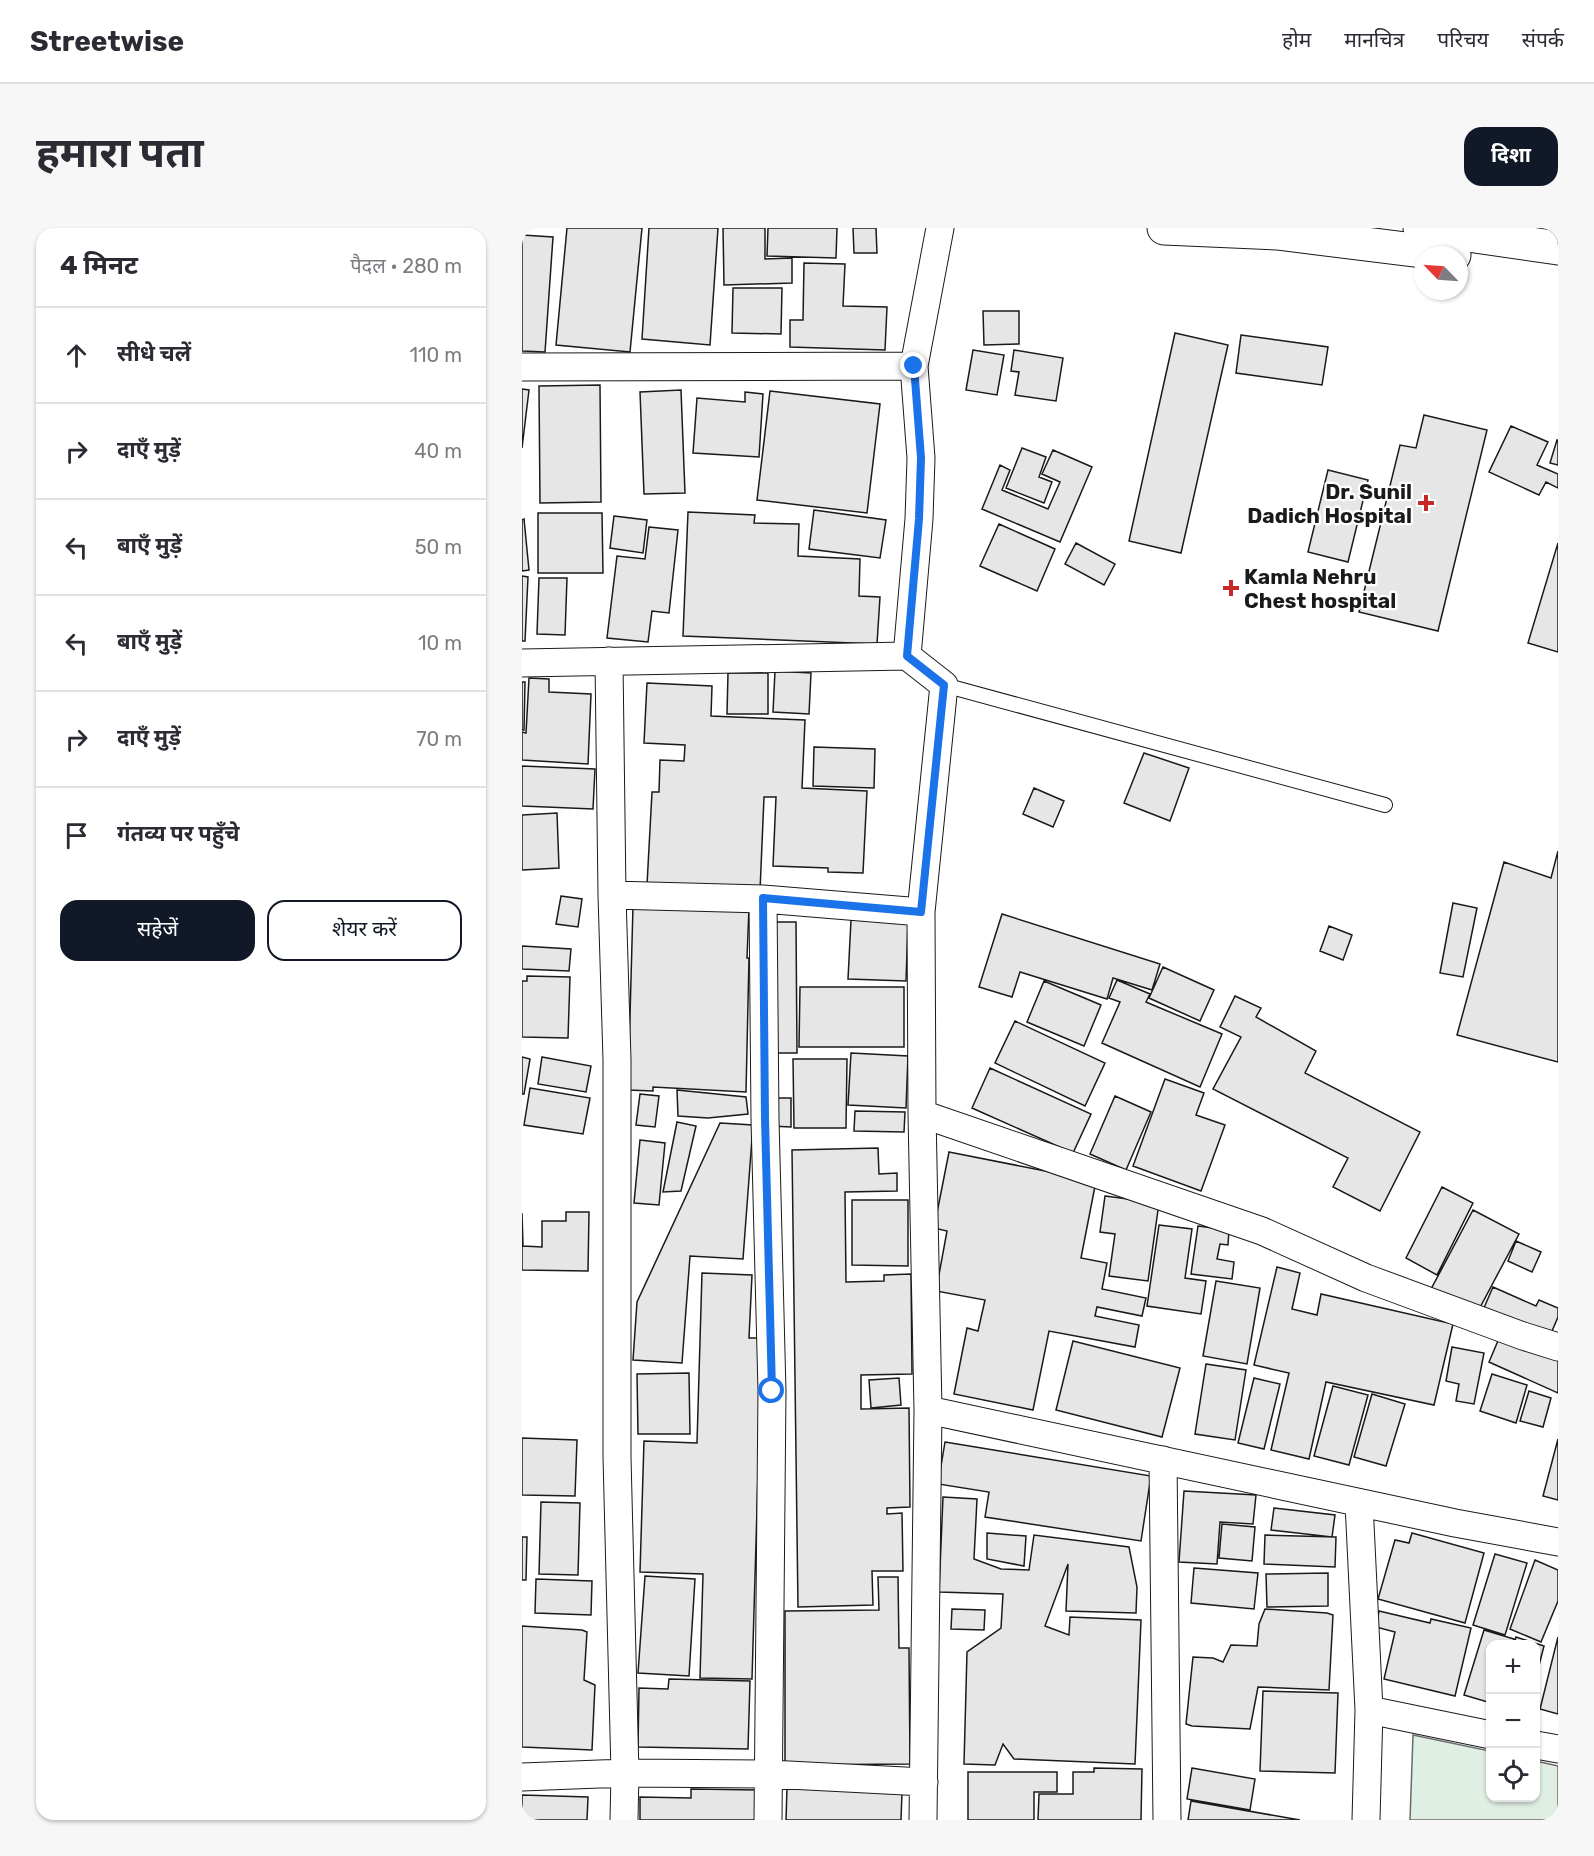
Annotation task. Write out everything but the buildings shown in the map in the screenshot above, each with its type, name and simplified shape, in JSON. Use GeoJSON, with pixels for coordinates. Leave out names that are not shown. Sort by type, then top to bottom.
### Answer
{"type":"FeatureCollection","features":[{"type":"Feature","properties":{"kind":"street"},"geometry":{"type":"LineString","coordinates":[[907,656],[919,519],[921,458],[914,366],[940,228]]}},
{"type":"Feature","properties":{"kind":"street"},"geometry":{"type":"LineString","coordinates":[[1164,228],[1277,233],[1414,250]]}},
{"type":"Feature","properties":{"kind":"street"},"geometry":{"type":"LineString","coordinates":[[1418,228],[1558,248]]}},
{"type":"Feature","properties":{"kind":"street"},"geometry":{"type":"LineString","coordinates":[[1468,257],[1558,272]]}},
{"type":"Feature","properties":{"kind":"street"},"geometry":{"type":"LineString","coordinates":[[522,367],[914,366]]}},
{"type":"Feature","properties":{"kind":"street"},"geometry":{"type":"LineString","coordinates":[[522,663],[907,656],[944,685],[921,912],[922,1114],[928,1410],[923,1820]]}},
{"type":"Feature","properties":{"kind":"street"},"geometry":{"type":"LineString","coordinates":[[609,661],[617,1060],[617,1457],[625,1773],[624,1820]]}},
{"type":"Feature","properties":{"kind":"street"},"geometry":{"type":"LineString","coordinates":[[612,895],[763,898],[921,912]]}},
{"type":"Feature","properties":{"kind":"street"},"geometry":{"type":"LineString","coordinates":[[763,898],[765,1119],[772,1391],[768,1820]]}},
{"type":"Feature","properties":{"kind":"street"},"geometry":{"type":"LineString","coordinates":[[922,1114],[1262,1231],[1366,1278],[1522,1336],[1558,1347]]}},
{"type":"Feature","properties":{"kind":"street"},"geometry":{"type":"LineString","coordinates":[[928,1410],[1359,1503],[1558,1542]]}},
{"type":"Feature","properties":{"kind":"street"},"geometry":{"type":"LineString","coordinates":[[1163,1460],[1167,1820]]}},
{"type":"Feature","properties":{"kind":"street"},"geometry":{"type":"LineString","coordinates":[[1359,1503],[1369,1710],[1366,1820]]}},
{"type":"Feature","properties":{"kind":"street"},"geometry":{"type":"LineString","coordinates":[[1369,1710],[1486,1734]]}},
{"type":"Feature","properties":{"kind":"street"},"geometry":{"type":"LineString","coordinates":[[1540,1745],[1558,1749]]}},
{"type":"Feature","properties":{"kind":"street"},"geometry":{"type":"LineString","coordinates":[[522,1777],[625,1773],[769,1774],[924,1782]]}},
{"type":"Feature","properties":{"kind":"lane"},"geometry":{"type":"LineString","coordinates":[[944,685],[1385,806]]}},
{"type":"Feature","properties":{"kind":"green space"},"geometry":{"type":"Polygon","coordinates":[[[1413,1735],[1486,1750],[1486,1802],[1540,1802],[1540,1762],[1558,1766],[1558,1820],[1410,1820],[1413,1735]]]}},
{"type":"Feature","properties":{"kind":"place","name":"Dr. Sunil Dadich Hospital"},"geometry":{"type":"Point","coordinates":[1426,503]}},
{"type":"Feature","properties":{"kind":"place","name":"Kamla Nehru Chest hospital"},"geometry":{"type":"Point","coordinates":[1231,588]}},
{"type":"Feature","properties":{"kind":"route"},"geometry":{"type":"LineString","coordinates":[[772,1391],[765,1119],[763,898],[921,912],[944,685],[907,656],[919,519],[921,458],[914,366]]}}]}
